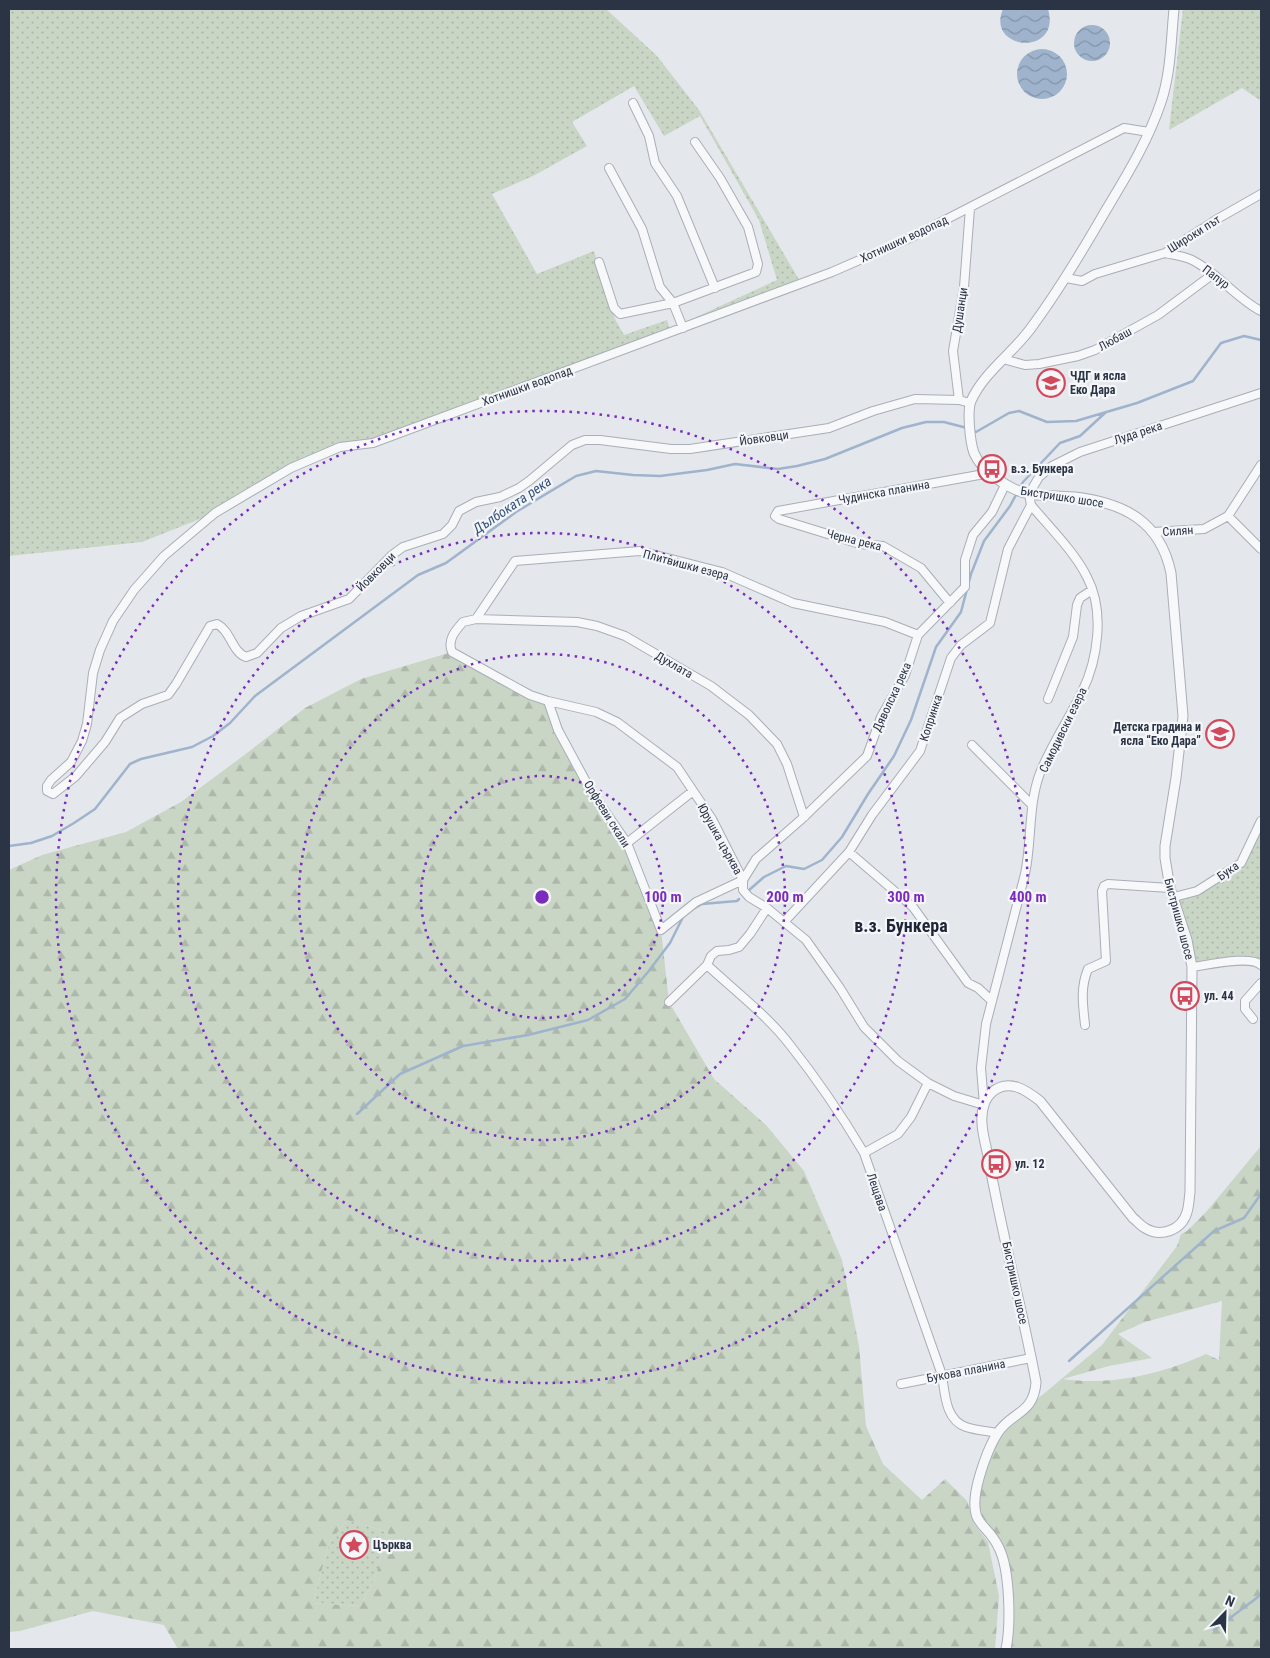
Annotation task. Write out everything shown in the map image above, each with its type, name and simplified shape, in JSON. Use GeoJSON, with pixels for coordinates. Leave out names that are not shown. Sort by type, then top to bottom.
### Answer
{"type":"FeatureCollection","features":[{"type":"Feature","properties":{"kind":"street"},"geometry":{"type":"LineString","coordinates":[[959,400],[970,403],[981,386],[1030,330],[1066,278],[1138,156],[1162,101],[1168,72],[1174,9]]}},
{"type":"Feature","properties":{"kind":"street"},"geometry":{"type":"LineString","coordinates":[[633,103],[650,136],[656,163],[677,196],[715,288]]}},
{"type":"Feature","properties":{"kind":"street","name":"Хотнишки водопад"},"geometry":{"type":"LineString","coordinates":[[47,792],[47,786],[51,780],[71,762],[82,741],[87,724],[93,673],[100,650],[113,621],[134,590],[164,556],[215,513],[291,468],[340,447],[373,443],[832,272],[910,238],[1124,128],[1149,132]]}},
{"type":"Feature","properties":{"kind":"street"},"geometry":{"type":"LineString","coordinates":[[599,262],[614,308],[620,314],[673,303],[753,274],[758,268],[748,227],[720,178],[695,142]]}},
{"type":"Feature","properties":{"kind":"street"},"geometry":{"type":"LineString","coordinates":[[608,168],[642,229],[660,287],[673,303],[683,328]]}},
{"type":"Feature","properties":{"kind":"street","name":"Широки път"},"geometry":{"type":"LineString","coordinates":[[1066,278],[1082,281],[1095,274],[1165,253],[1219,218],[1261,194]]}},
{"type":"Feature","properties":{"kind":"street","name":"Душанци"},"geometry":{"type":"LineString","coordinates":[[959,400],[953,351],[964,287],[970,208]]}},
{"type":"Feature","properties":{"kind":"street","name":"Папур"},"geometry":{"type":"LineString","coordinates":[[1165,253],[1191,260],[1213,274],[1252,306],[1261,311]]}},
{"type":"Feature","properties":{"kind":"street","name":"Любаш"},"geometry":{"type":"LineString","coordinates":[[1003,360],[1025,365],[1039,364],[1078,356],[1095,350],[1158,315],[1213,274]]}},
{"type":"Feature","properties":{"kind":"street","name":"Луда река"},"geometry":{"type":"LineString","coordinates":[[1029,494],[1039,478],[1052,466],[1080,452],[1261,392]]}},
{"type":"Feature","properties":{"kind":"street","name":"Йовковци"},"geometry":{"type":"LineString","coordinates":[[47,792],[53,794],[76,776],[105,742],[120,718],[142,704],[168,695],[210,626],[217,624],[223,627],[240,655],[246,657],[257,653],[281,628],[301,616],[349,599],[392,555],[403,547],[443,534],[452,525],[459,511],[476,502],[500,497],[519,488],[572,445],[585,440],[600,440],[671,449],[690,448],[829,428],[915,399],[959,400]]}},
{"type":"Feature","properties":{"kind":"street","name":"Бистришко шосе"},"geometry":{"type":"LineString","coordinates":[[970,403],[970,422],[974,453],[981,465],[1006,485],[1029,494],[1075,497],[1102,502],[1123,509],[1140,519],[1154,532],[1162,545],[1171,572],[1182,698],[1181,737],[1165,846],[1166,872],[1188,940],[1192,967],[1189,1198],[1187,1213],[1182,1223],[1176,1228],[1162,1233],[1154,1232],[1144,1228],[1133,1218],[1040,1100],[1030,1093],[1011,1085],[1003,1086],[989,1095],[984,1105],[982,1122],[992,1182],[1036,1382],[1031,1403],[997,1433],[987,1456],[976,1491],[975,1512],[981,1525],[1000,1548],[1006,1572],[1009,1626],[1006,1649]]}},
{"type":"Feature","properties":{"kind":"street","name":"Силян"},"geometry":{"type":"LineString","coordinates":[[1154,532],[1204,529],[1228,516],[1260,469]]}},
{"type":"Feature","properties":{"kind":"street","name":"Чудинска планина"},"geometry":{"type":"LineString","coordinates":[[778,510],[990,473]]}},
{"type":"Feature","properties":{"kind":"street","name":"Дяволска река"},"geometry":{"type":"LineString","coordinates":[[743,880],[756,859],[804,817],[867,756],[881,717],[905,675],[918,635],[965,587],[965,560],[973,535],[992,512],[1006,485]]}},
{"type":"Feature","properties":{"kind":"street"},"geometry":{"type":"LineString","coordinates":[[1029,494],[1031,505]]}},
{"type":"Feature","properties":{"kind":"street","name":"Самодивски езера"},"geometry":{"type":"LineString","coordinates":[[984,1105],[981,1068],[986,1024],[1025,874],[1032,805],[1041,772],[1083,690],[1096,648],[1097,617],[1087,575],[1077,560],[1031,505]]}},
{"type":"Feature","properties":{"kind":"street","name":"Копринка"},"geometry":{"type":"LineString","coordinates":[[784,922],[849,852],[872,815],[920,751],[951,658],[961,645],[990,623],[1008,548],[1031,505]]}},
{"type":"Feature","properties":{"kind":"street","name":"Черна река"},"geometry":{"type":"LineString","coordinates":[[778,510],[775,516],[779,519],[860,544],[883,546],[921,568],[950,603]]}},
{"type":"Feature","properties":{"kind":"street"},"geometry":{"type":"LineString","coordinates":[[1228,516],[1261,549]]}},
{"type":"Feature","properties":{"kind":"street","name":"Плитвишки езера"},"geometry":{"type":"LineString","coordinates":[[476,619],[515,561],[640,551],[722,572],[793,603],[885,622],[918,635]]}},
{"type":"Feature","properties":{"kind":"street"},"geometry":{"type":"LineString","coordinates":[[1048,699],[1073,637],[1077,605],[1080,598],[1092,590]]}},
{"type":"Feature","properties":{"kind":"street","name":"Юрушка църква"},"geometry":{"type":"LineString","coordinates":[[476,619],[463,622],[457,628],[450,640],[452,652],[530,695],[596,712],[617,722],[677,767],[712,819],[743,880],[743,890],[749,897],[806,940],[840,988],[864,1027],[898,1061],[928,1083],[954,1096],[984,1105]]}},
{"type":"Feature","properties":{"kind":"street","name":"Духлата"},"geometry":{"type":"LineString","coordinates":[[476,619],[577,622],[597,626],[625,636],[711,686],[749,715],[777,744],[787,764],[804,817]]}},
{"type":"Feature","properties":{"kind":"street","name":"Орфееви скали"},"geometry":{"type":"LineString","coordinates":[[548,701],[558,730],[586,782],[627,843],[660,930],[696,902],[743,880]]}},
{"type":"Feature","properties":{"kind":"street"},"geometry":{"type":"LineString","coordinates":[[972,745],[1032,805]]}},
{"type":"Feature","properties":{"kind":"street"},"geometry":{"type":"LineString","coordinates":[[627,843],[693,790]]}},
{"type":"Feature","properties":{"kind":"street","name":"Бука"},"geometry":{"type":"LineString","coordinates":[[1174,897],[1197,891],[1241,864],[1261,821]]}},
{"type":"Feature","properties":{"kind":"street"},"geometry":{"type":"LineString","coordinates":[[849,852],[913,907],[968,983],[978,988],[992,1001]]}},
{"type":"Feature","properties":{"kind":"street"},"geometry":{"type":"LineString","coordinates":[[1086,1025],[1082,990],[1083,980],[1088,969],[1106,961],[1102,891],[1104,886],[1108,884],[1170,888]]}},
{"type":"Feature","properties":{"kind":"street"},"geometry":{"type":"LineString","coordinates":[[669,1002],[707,965],[711,956],[717,951],[738,947],[750,934],[766,908]]}},
{"type":"Feature","properties":{"kind":"street"},"geometry":{"type":"LineString","coordinates":[[1192,967],[1246,960],[1257,961],[1261,965]]}},
{"type":"Feature","properties":{"kind":"street","name":"Лещава"},"geometry":{"type":"LineString","coordinates":[[707,965],[790,1044],[845,1122],[864,1153],[942,1375],[946,1402],[952,1417],[964,1427],[997,1433]]}},
{"type":"Feature","properties":{"kind":"street"},"geometry":{"type":"LineString","coordinates":[[1254,1019],[1245,1009],[1245,1001],[1261,983]]}},
{"type":"Feature","properties":{"kind":"street"},"geometry":{"type":"LineString","coordinates":[[864,1153],[898,1134],[911,1117],[928,1083]]}},
{"type":"Feature","properties":{"kind":"street","name":"Букова планина"},"geometry":{"type":"LineString","coordinates":[[901,1384],[1031,1358]]}},
{"type":"Feature","properties":{"kind":"green space"},"geometry":{"type":"Polygon","coordinates":[[[9,9],[606,9],[657,56],[699,110],[801,283],[373,443],[340,447],[291,468],[215,513],[142,542],[9,556],[9,9]],[[634,86],[572,122],[587,146],[535,175],[492,194],[537,274],[594,251],[615,319],[624,335],[667,320],[670,329],[777,280],[759,220],[700,116],[664,136],[634,86]]]}},
{"type":"Feature","properties":{"kind":"green space"},"geometry":{"type":"Polygon","coordinates":[[[1183,9],[1261,9],[1261,101],[1242,88],[1169,130],[1183,9]]]}},
{"type":"Feature","properties":{"kind":"green space"},"geometry":{"type":"Polygon","coordinates":[[[452,652],[548,701],[558,730],[627,843],[661,930],[669,1002],[714,1079],[766,1125],[804,1171],[842,1260],[859,1346],[866,1426],[883,1464],[922,1500],[945,1479],[967,1501],[975,1525],[988,1542],[999,1596],[995,1649],[178,1649],[164,1625],[93,1611],[20,1631],[9,1632],[9,870],[42,855],[126,832],[181,802],[305,708],[361,679],[452,652]],[[347,1520],[329,1543],[313,1603],[360,1606],[375,1578],[388,1532],[347,1520]]]}},
{"type":"Feature","properties":{"kind":"green space"},"geometry":{"type":"Polygon","coordinates":[[[1261,821],[1261,963],[1246,960],[1192,967],[1174,897],[1197,891],[1241,863],[1261,821]]]}},
{"type":"Feature","properties":{"kind":"green space"},"geometry":{"type":"Polygon","coordinates":[[[1261,1146],[1261,1649],[1006,1649],[1009,1626],[1000,1548],[981,1525],[976,1491],[997,1433],[1102,1345],[1177,1246],[1181,1234],[1187,1231],[1206,1212],[1261,1146]],[[1222,1301],[1145,1322],[1118,1334],[1152,1358],[1109,1366],[1063,1379],[1099,1381],[1136,1377],[1154,1373],[1206,1354],[1219,1360],[1222,1301]]]}},
{"type":"Feature","properties":{"kind":"green space"},"geometry":{"type":"Polygon","coordinates":[[[347,1520],[388,1532],[375,1578],[360,1606],[313,1603],[329,1543],[347,1520]]]}},
{"type":"Feature","properties":{"kind":"water"},"geometry":{"type":"Polygon","coordinates":[[[1003,9],[1048,9],[1049,25],[1044,35],[1035,41],[1024,43],[1013,40],[1004,33],[1000,23],[1003,9]]]}},
{"type":"Feature","properties":{"kind":"water"},"geometry":{"type":"Polygon","coordinates":[[[1092,25],[1099,26],[1105,30],[1109,36],[1109,50],[1105,56],[1099,60],[1092,61],[1085,60],[1079,56],[1075,50],[1074,43],[1075,36],[1079,30],[1085,26],[1092,25]]]}},
{"type":"Feature","properties":{"kind":"water"},"geometry":{"type":"Polygon","coordinates":[[[1042,49],[1051,51],[1062,60],[1067,74],[1065,83],[1056,94],[1042,99],[1033,97],[1022,88],[1017,74],[1019,65],[1028,54],[1042,49]]]}},
{"type":"Feature","properties":{"kind":"waterway"},"geometry":{"type":"LineString","coordinates":[[972,430],[976,432],[1009,413],[1019,411],[1047,422],[1076,421],[1137,403],[1193,381],[1221,343],[1244,336],[1261,340]]}},
{"type":"Feature","properties":{"kind":"waterway"},"geometry":{"type":"LineString","coordinates":[[748,891],[764,877],[786,866],[804,869],[822,860],[842,837],[894,756],[911,720],[936,647],[961,612],[971,574],[984,541],[1010,506],[1023,482],[1060,443],[1080,436],[1105,413]]}},
{"type":"Feature","properties":{"kind":"waterway","name":"Дълбоката река"},"geometry":{"type":"LineString","coordinates":[[9,846],[31,843],[52,836],[95,809],[130,764],[141,759],[192,747],[213,736],[230,723],[255,696],[418,575],[446,563],[516,512],[576,476],[596,471],[660,476],[707,470],[735,464],[778,469],[825,459],[902,428],[926,422],[944,422],[967,428]]}},
{"type":"Feature","properties":{"kind":"waterway"},"geometry":{"type":"LineString","coordinates":[[693,909],[702,904],[737,901],[739,899]]}},
{"type":"Feature","properties":{"kind":"waterway"},"geometry":{"type":"LineString","coordinates":[[357,1114],[400,1074],[463,1046],[528,1035],[588,1020],[625,999],[670,943],[684,915]]}},
{"type":"Feature","properties":{"kind":"waterway"},"geometry":{"type":"LineString","coordinates":[[1069,1361],[1214,1231],[1244,1218],[1261,1194]]}},
{"type":"Feature","properties":{"kind":"waterway"},"geometry":{"type":"LineString","coordinates":[[1214,1630],[1261,1593]]}},
{"type":"Feature","properties":{"kind":"place","name":"ЧДГ и ясла Еко Дара"},"geometry":{"type":"Point","coordinates":[1051,383]}},
{"type":"Feature","properties":{"kind":"place","name":"в.з. Бункера"},"geometry":{"type":"Point","coordinates":[992,469]}},
{"type":"Feature","properties":{"kind":"place","name":"Детска градина и ясла “Еко Дара”"},"geometry":{"type":"Point","coordinates":[1220,734]}},
{"type":"Feature","properties":{"kind":"place","name":"ул. 44"},"geometry":{"type":"Point","coordinates":[1185,996]}},
{"type":"Feature","properties":{"kind":"place","name":"ул. 12"},"geometry":{"type":"Point","coordinates":[996,1164]}},
{"type":"Feature","properties":{"kind":"place","name":"Църква"},"geometry":{"type":"Point","coordinates":[354,1545]}},
{"type":"Feature","properties":{"kind":"district","name":"в.з. Бункера"},"geometry":{"type":"Point","coordinates":[901,926]}}]}
